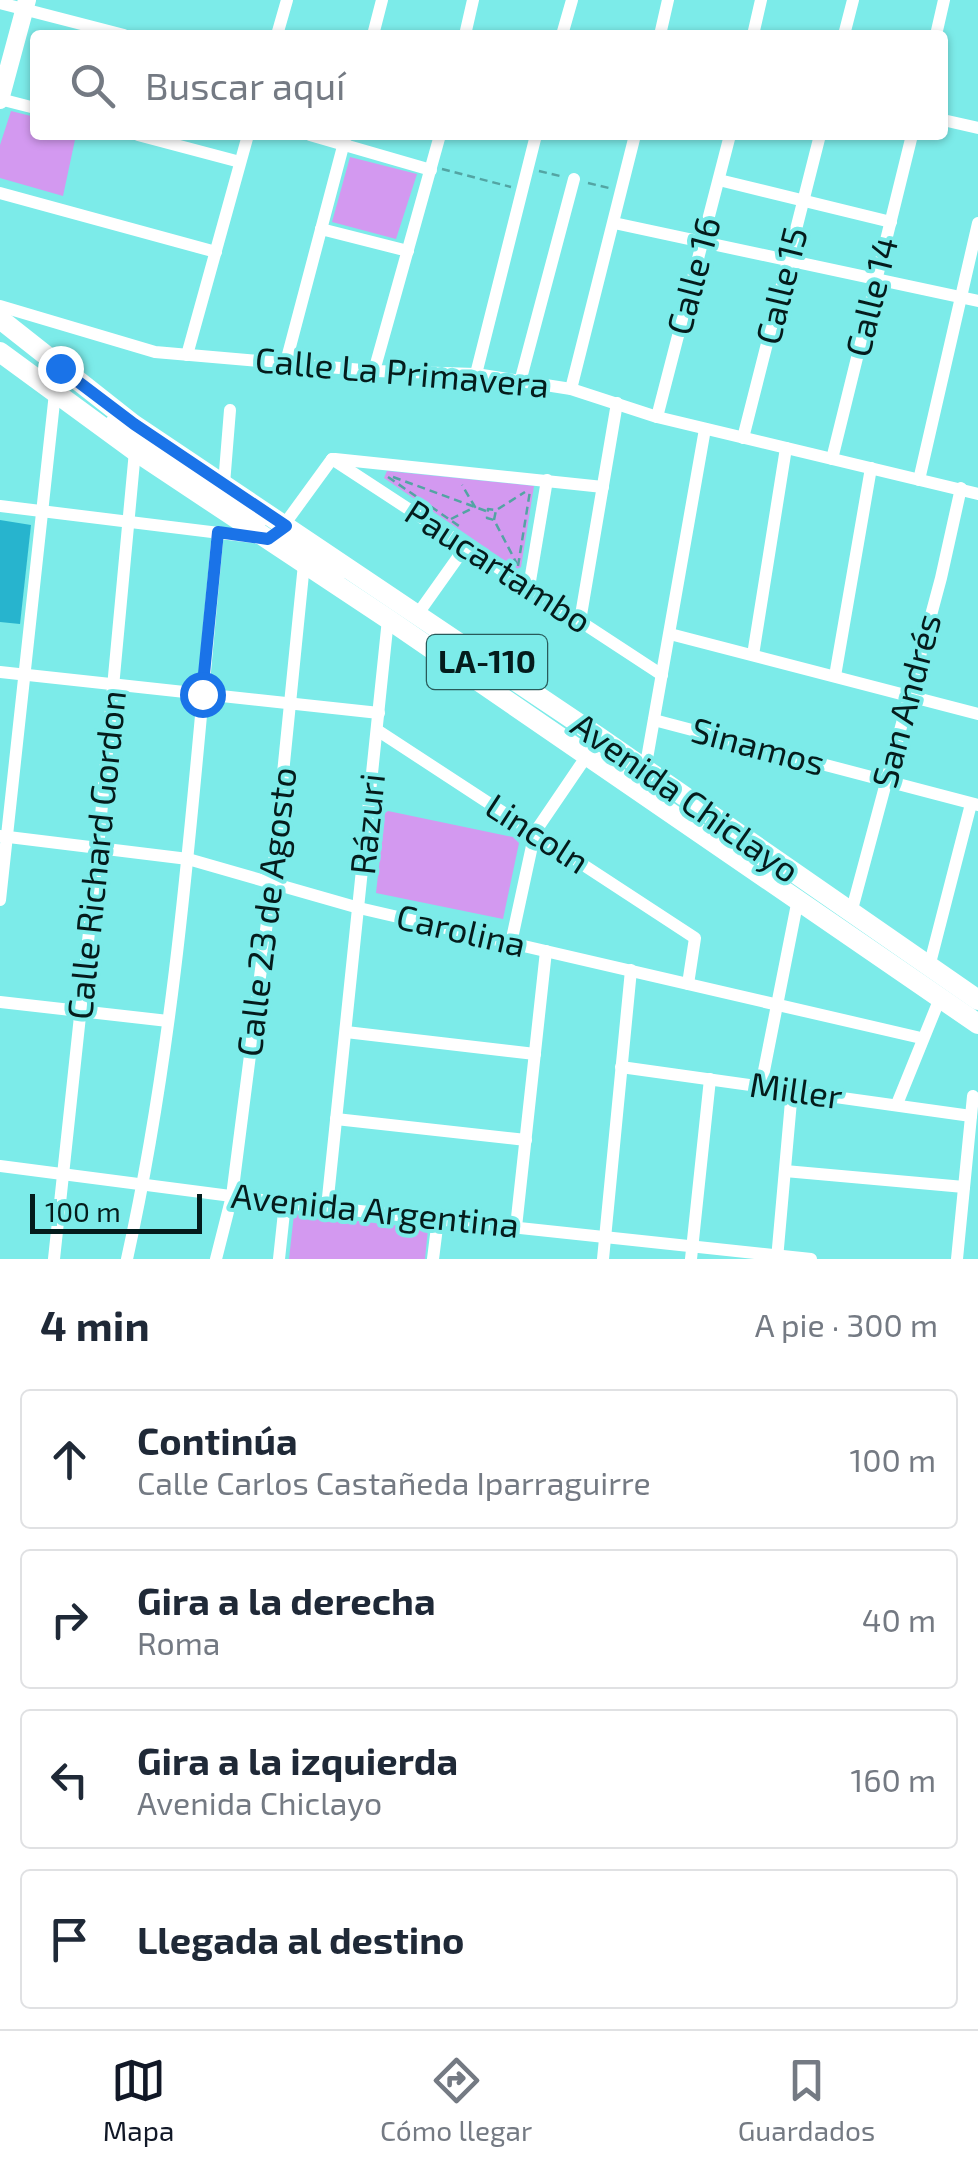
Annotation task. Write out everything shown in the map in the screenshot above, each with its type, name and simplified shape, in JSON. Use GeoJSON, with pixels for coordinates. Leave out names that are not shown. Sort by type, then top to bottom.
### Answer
{"type":"FeatureCollection","features":[{"type":"Feature","properties":{"kind":"main road","name":"Avenida Chiclayo"},"geometry":{"type":"LineString","coordinates":[[0,320],[134,424],[224,484],[277,532],[304,564],[978,1024]]}},
{"type":"Feature","properties":{"kind":"main road","name":"Avenida Chiclayo"},"geometry":{"type":"LineString","coordinates":[[0,352],[135,451],[417,615],[978,1000]]}},
{"type":"Feature","properties":{"kind":"street"},"geometry":{"type":"LineString","coordinates":[[278,30],[287,0]]}},
{"type":"Feature","properties":{"kind":"street"},"geometry":{"type":"LineString","coordinates":[[374,30],[382,0]]}},
{"type":"Feature","properties":{"kind":"street"},"geometry":{"type":"LineString","coordinates":[[466,30],[473,0]]}},
{"type":"Feature","properties":{"kind":"street"},"geometry":{"type":"LineString","coordinates":[[563,30],[572,0]]}},
{"type":"Feature","properties":{"kind":"street"},"geometry":{"type":"LineString","coordinates":[[661,30],[668,0]]}},
{"type":"Feature","properties":{"kind":"street"},"geometry":{"type":"LineString","coordinates":[[755,30],[761,0]]}},
{"type":"Feature","properties":{"kind":"street"},"geometry":{"type":"LineString","coordinates":[[845,30],[852,0]]}},
{"type":"Feature","properties":{"kind":"street"},"geometry":{"type":"LineString","coordinates":[[937,30],[944,0]]}},
{"type":"Feature","properties":{"kind":"street"},"geometry":{"type":"LineString","coordinates":[[0,3],[26,5],[108,30]]}},
{"type":"Feature","properties":{"kind":"street"},"geometry":{"type":"LineString","coordinates":[[26,5],[0,99],[30,107]]}},
{"type":"Feature","properties":{"kind":"street"},"geometry":{"type":"LineString","coordinates":[[948,121],[978,128]]}},
{"type":"Feature","properties":{"kind":"street"},"geometry":{"type":"LineString","coordinates":[[157,140],[240,162]]}},
{"type":"Feature","properties":{"kind":"street"},"geometry":{"type":"LineString","coordinates":[[187,355],[247,140]]}},
{"type":"Feature","properties":{"kind":"street"},"geometry":{"type":"LineString","coordinates":[[286,362],[345,140],[432,168]]}},
{"type":"Feature","properties":{"kind":"street"},"geometry":{"type":"LineString","coordinates":[[374,371],[439,140]]}},
{"type":"Feature","properties":{"kind":"street"},"geometry":{"type":"LineString","coordinates":[[476,374],[535,140]]}},
{"type":"Feature","properties":{"kind":"street"},"geometry":{"type":"LineString","coordinates":[[571,389],[635,140]]}},
{"type":"Feature","properties":{"kind":"street","name":"Calle 16"},"geometry":{"type":"LineString","coordinates":[[657,417],[729,140]]}},
{"type":"Feature","properties":{"kind":"street","name":"Calle 15"},"geometry":{"type":"LineString","coordinates":[[744,438],[819,140]]}},
{"type":"Feature","properties":{"kind":"street","name":"Calle 14"},"geometry":{"type":"LineString","coordinates":[[832,459],[911,140]]}},
{"type":"Feature","properties":{"kind":"street"},"geometry":{"type":"LineString","coordinates":[[520,382],[574,179]]}},
{"type":"Feature","properties":{"kind":"street"},"geometry":{"type":"LineString","coordinates":[[720,180],[891,222]]}},
{"type":"Feature","properties":{"kind":"street"},"geometry":{"type":"LineString","coordinates":[[0,193],[216,252]]}},
{"type":"Feature","properties":{"kind":"street"},"geometry":{"type":"LineString","coordinates":[[614,223],[978,301]]}},
{"type":"Feature","properties":{"kind":"street"},"geometry":{"type":"LineString","coordinates":[[919,480],[978,223]]}},
{"type":"Feature","properties":{"kind":"street"},"geometry":{"type":"LineString","coordinates":[[321,229],[408,251]]}},
{"type":"Feature","properties":{"kind":"street","name":"Calle La Primavera"},"geometry":{"type":"LineString","coordinates":[[0,306],[155,352],[374,371],[476,374],[571,389],[657,417],[978,494]]}},
{"type":"Feature","properties":{"kind":"street","name":"Avenida Chiclayo"},"geometry":{"type":"LineString","coordinates":[[0,341],[78,399],[978,1013]]}},
{"type":"Feature","properties":{"kind":"street"},"geometry":{"type":"LineString","coordinates":[[0,900],[55,393]]}},
{"type":"Feature","properties":{"kind":"street"},"geometry":{"type":"LineString","coordinates":[[580,621],[617,403]]}},
{"type":"Feature","properties":{"kind":"street"},"geometry":{"type":"LineString","coordinates":[[224,484],[230,410]]}},
{"type":"Feature","properties":{"kind":"street"},"geometry":{"type":"LineString","coordinates":[[644,770],[704,428]]}},
{"type":"Feature","properties":{"kind":"street"},"geometry":{"type":"LineString","coordinates":[[753,655],[786,448]]}},
{"type":"Feature","properties":{"kind":"street","name":"Calle Richard Gordon"},"geometry":{"type":"LineString","coordinates":[[54,1259],[135,451]]}},
{"type":"Feature","properties":{"kind":"street"},"geometry":{"type":"LineString","coordinates":[[0,506],[218,532],[277,532],[332,458],[603,487]]}},
{"type":"Feature","properties":{"kind":"street","name":"Paucartambo"},"geometry":{"type":"LineString","coordinates":[[332,458],[466,538],[529,586],[662,675]]}},
{"type":"Feature","properties":{"kind":"street"},"geometry":{"type":"LineString","coordinates":[[835,676],[872,468]]}},
{"type":"Feature","properties":{"kind":"street"},"geometry":{"type":"LineString","coordinates":[[529,586],[547,480]]}},
{"type":"Feature","properties":{"kind":"street","name":"San Andrés"},"geometry":{"type":"LineString","coordinates":[[851,913],[941,578],[961,488]]}},
{"type":"Feature","properties":{"kind":"street"},"geometry":{"type":"LineString","coordinates":[[126,1259],[143,1185],[168,1022],[188,858],[218,532]]}},
{"type":"Feature","properties":{"kind":"street"},"geometry":{"type":"LineString","coordinates":[[417,615],[466,538]]}},
{"type":"Feature","properties":{"kind":"street","name":"Calle 23 de Agosto"},"geometry":{"type":"LineString","coordinates":[[216,1259],[232,1196],[272,883],[304,564]]}},
{"type":"Feature","properties":{"kind":"street","name":"Rázuri"},"geometry":{"type":"LineString","coordinates":[[327,1207],[388,619]]}},
{"type":"Feature","properties":{"kind":"street"},"geometry":{"type":"LineString","coordinates":[[670,634],[978,714]]}},
{"type":"Feature","properties":{"kind":"street"},"geometry":{"type":"LineString","coordinates":[[0,672],[379,713]]}},
{"type":"Feature","properties":{"kind":"street","name":"Sinamos"},"geometry":{"type":"LineString","coordinates":[[654,720],[975,804]]}},
{"type":"Feature","properties":{"kind":"street","name":"Lincoln"},"geometry":{"type":"LineString","coordinates":[[378,730],[695,938],[688,984]]}},
{"type":"Feature","properties":{"kind":"street"},"geometry":{"type":"LineString","coordinates":[[511,943],[535,832],[586,757]]}},
{"type":"Feature","properties":{"kind":"street"},"geometry":{"type":"LineString","coordinates":[[929,967],[975,804]]}},
{"type":"Feature","properties":{"kind":"street","name":"Carolina"},"geometry":{"type":"LineString","coordinates":[[4,837],[188,858],[359,908],[922,1038]]}},
{"type":"Feature","properties":{"kind":"street"},"geometry":{"type":"LineString","coordinates":[[761,1086],[798,900]]}},
{"type":"Feature","properties":{"kind":"street"},"geometry":{"type":"LineString","coordinates":[[516,1227],[546,951]]}},
{"type":"Feature","properties":{"kind":"street"},"geometry":{"type":"LineString","coordinates":[[602,1259],[630,970]]}},
{"type":"Feature","properties":{"kind":"street"},"geometry":{"type":"LineString","coordinates":[[897,1104],[940,998]]}},
{"type":"Feature","properties":{"kind":"street"},"geometry":{"type":"LineString","coordinates":[[0,1002],[168,1022]]}},
{"type":"Feature","properties":{"kind":"street"},"geometry":{"type":"LineString","coordinates":[[346,1032],[535,1054]]}},
{"type":"Feature","properties":{"kind":"street","name":"Miller"},"geometry":{"type":"LineString","coordinates":[[621,1067],[971,1116]]}},
{"type":"Feature","properties":{"kind":"street"},"geometry":{"type":"LineString","coordinates":[[692,1252],[710,1079]]}},
{"type":"Feature","properties":{"kind":"street"},"geometry":{"type":"LineString","coordinates":[[777,1257],[792,1090]]}},
{"type":"Feature","properties":{"kind":"street"},"geometry":{"type":"LineString","coordinates":[[957,1259],[973,1096]]}},
{"type":"Feature","properties":{"kind":"street"},"geometry":{"type":"LineString","coordinates":[[336,1119],[526,1140]]}},
{"type":"Feature","properties":{"kind":"street","name":"Avenida Argentina"},"geometry":{"type":"LineString","coordinates":[[0,1166],[285,1203],[605,1236],[692,1252],[811,1259]]}},
{"type":"Feature","properties":{"kind":"street"},"geometry":{"type":"LineString","coordinates":[[785,1171],[964,1187]]}},
{"type":"Feature","properties":{"kind":"street"},"geometry":{"type":"LineString","coordinates":[[279,1259],[285,1203]]}},
{"type":"Feature","properties":{"kind":"street"},"geometry":{"type":"LineString","coordinates":[[433,1259],[438,1219]]}},
{"type":"Feature","properties":{"kind":"path"},"geometry":{"type":"LineString","coordinates":[[432,168],[522,190]]}},
{"type":"Feature","properties":{"kind":"path"},"geometry":{"type":"LineString","coordinates":[[466,538],[450,520],[387,476],[486,511],[496,510]]}},
{"type":"Feature","properties":{"kind":"path"},"geometry":{"type":"LineString","coordinates":[[460,482],[474,507]]}},
{"type":"Feature","properties":{"kind":"path"},"geometry":{"type":"LineString","coordinates":[[530,489],[518,566],[494,520],[496,510],[530,489]]}},
{"type":"Feature","properties":{"kind":"path"},"geometry":{"type":"LineString","coordinates":[[450,520],[474,507]]}},
{"type":"Feature","properties":{"kind":"path"},"geometry":{"type":"LineString","coordinates":[[486,511],[487,518],[494,520]]}},
{"type":"Feature","properties":{"kind":"path"},"geometry":{"type":"LineString","coordinates":[[498,554],[518,566]]}},
{"type":"Feature","properties":{"kind":"shaded area"},"geometry":{"type":"Polygon","coordinates":[[[11,111],[30,116],[30,140],[75,140],[63,196],[0,178],[0,145],[11,111]]]}},
{"type":"Feature","properties":{"kind":"shaded area"},"geometry":{"type":"Polygon","coordinates":[[[350,157],[417,174],[396,239],[332,222],[350,157]]]}},
{"type":"Feature","properties":{"kind":"shaded area"},"geometry":{"type":"Polygon","coordinates":[[[387,471],[534,486],[521,567],[517,569],[384,478],[387,471]]]}},
{"type":"Feature","properties":{"kind":"shaded area"},"geometry":{"type":"Polygon","coordinates":[[[388,811],[513,837],[519,843],[503,919],[376,893],[388,811]]]}},
{"type":"Feature","properties":{"kind":"shaded area"},"geometry":{"type":"Polygon","coordinates":[[[294,1214],[428,1229],[425,1259],[289,1259],[294,1214]]]}},
{"type":"Feature","properties":{"kind":"building"},"geometry":{"type":"Polygon","coordinates":[[[0,520],[31,525],[20,624],[0,622],[0,520]]]}},
{"type":"Feature","properties":{"kind":"route"},"geometry":{"type":"LineString","coordinates":[[60,368],[134,424],[286,526],[268,539],[218,532],[202,694]]}}]}
